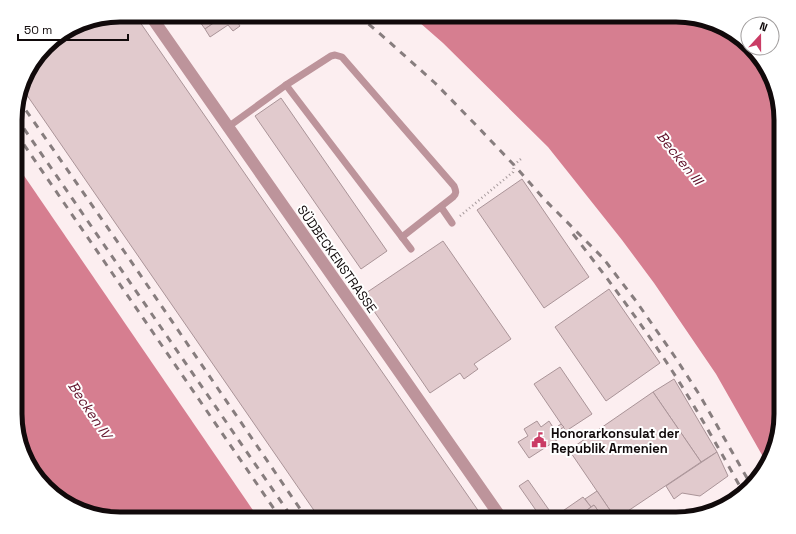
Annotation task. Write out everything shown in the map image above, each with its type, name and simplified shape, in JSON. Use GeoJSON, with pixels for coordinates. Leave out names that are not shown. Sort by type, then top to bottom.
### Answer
{"type":"FeatureCollection","features":[{"type":"Feature","properties":{"kind":"street","name":"SÜDBECKENSTRASSE"},"geometry":{"type":"LineString","coordinates":[[155,22],[497,512]]}},
{"type":"Feature","properties":{"kind":"lane"},"geometry":{"type":"LineString","coordinates":[[228,127],[286,85],[331,56],[335,55],[342,57],[456,190],[456,194],[402,237]]}},
{"type":"Feature","properties":{"kind":"lane"},"geometry":{"type":"LineString","coordinates":[[286,85],[411,249]]}},
{"type":"Feature","properties":{"kind":"lane"},"geometry":{"type":"LineString","coordinates":[[441,207],[452,223]]}},
{"type":"Feature","properties":{"kind":"path"},"geometry":{"type":"LineString","coordinates":[[452,223],[513,172],[514,165],[522,158]]}},
{"type":"Feature","properties":{"kind":"water","name":"Becken III"},"geometry":{"type":"Polygon","coordinates":[[[419,22],[689,23],[714,29],[740,45],[740,56],[751,56],[767,82],[774,114],[774,420],[769,446],[764,458],[716,374],[654,283],[548,147],[443,43],[419,22]]]}},
{"type":"Feature","properties":{"kind":"water","name":"Becken IV"},"geometry":{"type":"Polygon","coordinates":[[[22,173],[254,512],[120,512],[101,510],[88,507],[77,502],[55,488],[46,479],[35,463],[27,446],[22,414],[22,173]]]}},
{"type":"Feature","properties":{"kind":"building"},"geometry":{"type":"Polygon","coordinates":[[[140,22],[479,512],[315,512],[26,93],[32,77],[42,60],[55,46],[82,29],[107,23],[140,22]]]}},
{"type":"Feature","properties":{"kind":"building"},"geometry":{"type":"Polygon","coordinates":[[[200,22],[215,22],[205,29],[200,22]]]}},
{"type":"Feature","properties":{"kind":"building"},"geometry":{"type":"Polygon","coordinates":[[[215,22],[237,22],[240,26],[233,31],[228,25],[210,37],[205,29],[215,22]]]}},
{"type":"Feature","properties":{"kind":"building"},"geometry":{"type":"Polygon","coordinates":[[[281,98],[387,251],[361,269],[255,116],[281,98]]]}},
{"type":"Feature","properties":{"kind":"building"},"geometry":{"type":"Polygon","coordinates":[[[522,179],[589,277],[544,308],[477,210],[522,179]]]}},
{"type":"Feature","properties":{"kind":"building"},"geometry":{"type":"Polygon","coordinates":[[[443,241],[511,339],[474,364],[478,369],[464,379],[460,373],[430,393],[363,295],[443,241]]]}},
{"type":"Feature","properties":{"kind":"building"},"geometry":{"type":"Polygon","coordinates":[[[609,289],[660,363],[606,401],[555,327],[609,289]]]}},
{"type":"Feature","properties":{"kind":"building"},"geometry":{"type":"Polygon","coordinates":[[[560,367],[592,414],[566,431],[534,384],[560,367]]]}},
{"type":"Feature","properties":{"kind":"building"},"geometry":{"type":"Polygon","coordinates":[[[674,379],[717,452],[701,462],[653,392],[674,379]]]}},
{"type":"Feature","properties":{"kind":"building"},"geometry":{"type":"Polygon","coordinates":[[[653,392],[701,462],[626,512],[611,512],[569,450],[653,392]]]}},
{"type":"Feature","properties":{"kind":"building"},"geometry":{"type":"Polygon","coordinates":[[[537,421],[541,427],[549,421],[560,438],[529,458],[518,442],[528,436],[524,429],[537,421]]]}},
{"type":"Feature","properties":{"kind":"building"},"geometry":{"type":"Polygon","coordinates":[[[561,424],[564,427],[556,432],[554,429],[561,424]]]}},
{"type":"Feature","properties":{"kind":"building"},"geometry":{"type":"Polygon","coordinates":[[[717,452],[728,476],[700,496],[682,493],[674,499],[666,486],[717,452]]]}},
{"type":"Feature","properties":{"kind":"building"},"geometry":{"type":"Polygon","coordinates":[[[528,480],[550,512],[537,512],[519,486],[528,480]]]}},
{"type":"Feature","properties":{"kind":"building"},"geometry":{"type":"Polygon","coordinates":[[[597,491],[611,512],[599,512],[594,505],[591,507],[585,499],[597,491]]]}},
{"type":"Feature","properties":{"kind":"building"},"geometry":{"type":"Polygon","coordinates":[[[583,497],[591,507],[584,512],[561,512],[583,497]]]}},
{"type":"Feature","properties":{"kind":"building"},"geometry":{"type":"Polygon","coordinates":[[[594,505],[599,512],[584,512],[594,505]]]}},
{"type":"Feature","properties":{"kind":"railway"},"geometry":{"type":"LineString","coordinates":[[366,22],[435,83],[514,165],[544,199],[603,258],[636,301],[675,357],[699,394],[748,481]]}},
{"type":"Feature","properties":{"kind":"railway"},"geometry":{"type":"LineString","coordinates":[[23,106],[302,512]]}},
{"type":"Feature","properties":{"kind":"railway"},"geometry":{"type":"LineString","coordinates":[[22,126],[288,512]]}},
{"type":"Feature","properties":{"kind":"railway"},"geometry":{"type":"LineString","coordinates":[[22,142],[276,512]]}},
{"type":"Feature","properties":{"kind":"railway"},"geometry":{"type":"LineString","coordinates":[[573,234],[620,295],[678,379],[741,488]]}},
{"type":"Feature","properties":{"kind":"place","name":"Honorarkonsulat der Republik Armenien"},"geometry":{"type":"Point","coordinates":[539,440]}}]}
